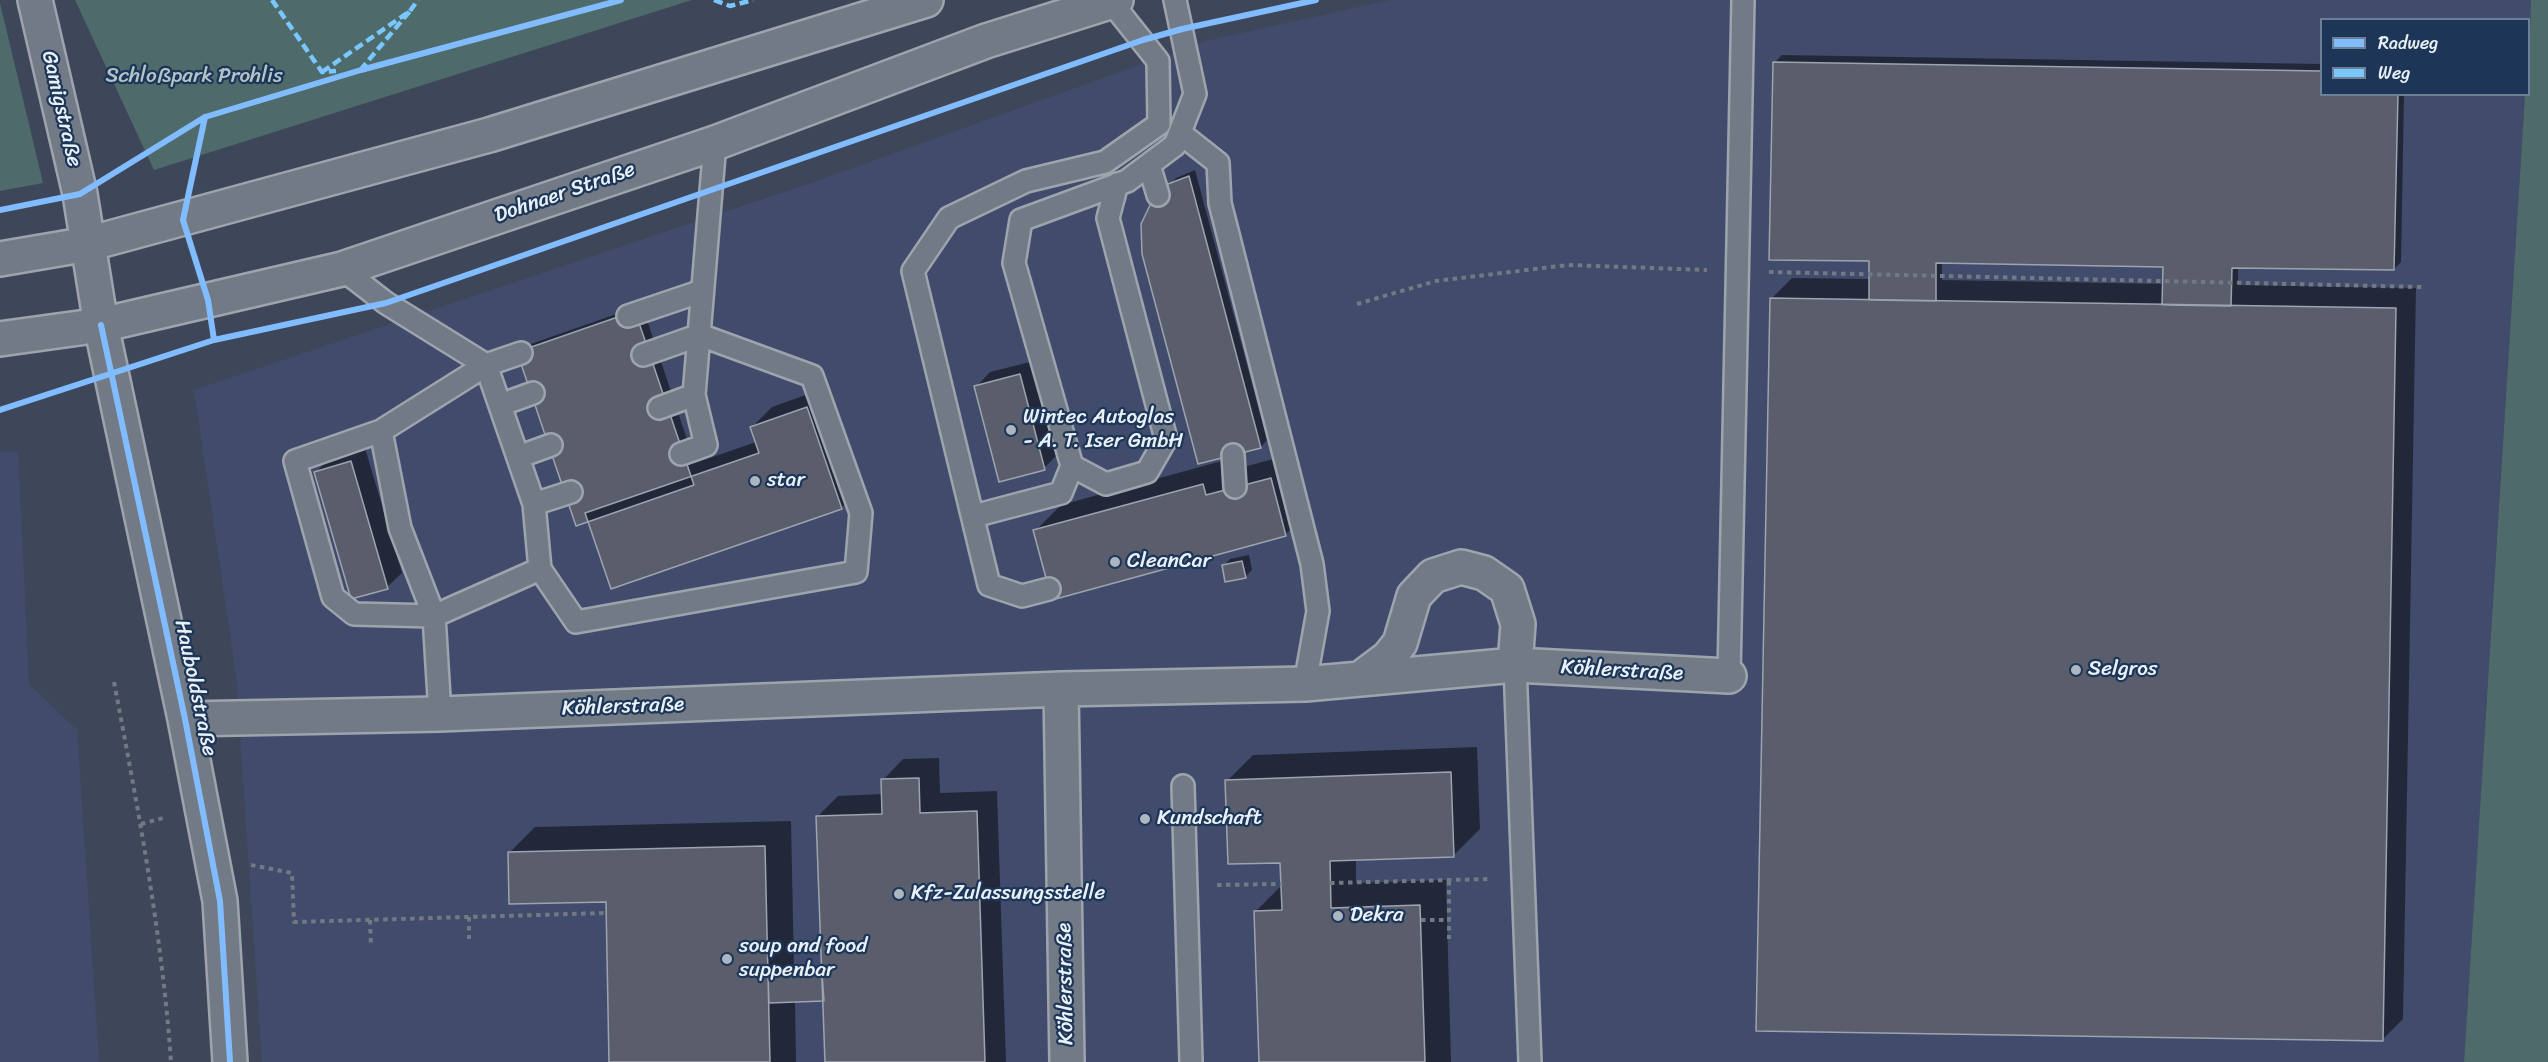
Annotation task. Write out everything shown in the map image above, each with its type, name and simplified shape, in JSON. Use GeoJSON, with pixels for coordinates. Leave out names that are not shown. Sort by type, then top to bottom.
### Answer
{"type":"FeatureCollection","features":[{"type":"Feature","properties":{"kind":"street","name":"Gamigstraße"},"geometry":{"type":"LineString","coordinates":[[35,0],[80,194],[101,325]]}},
{"type":"Feature","properties":{"kind":"street"},"geometry":{"type":"LineString","coordinates":[[0,260],[88,244],[489,135],[926,0]]}},
{"type":"Feature","properties":{"kind":"street","name":"Dohnaer Straße"},"geometry":{"type":"LineString","coordinates":[[0,339],[101,325],[342,269],[715,143],[986,41],[1113,1]]}},
{"type":"Feature","properties":{"kind":"street","name":"Hauboldstraße"},"geometry":{"type":"LineString","coordinates":[[101,325],[185,719],[220,902],[230,1062]]}},
{"type":"Feature","properties":{"kind":"street"},"geometry":{"type":"LineString","coordinates":[[1360,679],[1388,658],[1400,643],[1414,596],[1433,576],[1461,567],[1484,573],[1507,590],[1518,624],[1515,665]]}},
{"type":"Feature","properties":{"kind":"street","name":"Köhlerstraße"},"geometry":{"type":"LineString","coordinates":[[185,719],[440,714],[1061,689],[1305,684],[1515,665],[1729,676]]}},
{"type":"Feature","properties":{"kind":"street","name":"Köhlerstraße"},"geometry":{"type":"LineString","coordinates":[[1061,689],[1067,1062]]}},
{"type":"Feature","properties":{"kind":"lane"},"geometry":{"type":"LineString","coordinates":[[974,516],[1061,493],[1072,466],[1014,262],[1021,220],[1127,181],[1175,145],[1195,94],[1174,0]]}},
{"type":"Feature","properties":{"kind":"lane"},"geometry":{"type":"LineString","coordinates":[[1729,676],[1743,0]]}},
{"type":"Feature","properties":{"kind":"lane"},"geometry":{"type":"LineString","coordinates":[[1049,589],[1022,596],[989,585],[913,271],[949,218],[1026,181],[1105,162],[1159,124],[1158,61],[1113,1]]}},
{"type":"Feature","properties":{"kind":"lane"},"geometry":{"type":"LineString","coordinates":[[1180,134],[1218,163],[1220,203],[1312,564],[1318,611],[1305,684]]}},
{"type":"Feature","properties":{"kind":"lane"},"geometry":{"type":"LineString","coordinates":[[681,453],[706,445],[694,396],[715,143]]}},
{"type":"Feature","properties":{"kind":"lane"},"geometry":{"type":"LineString","coordinates":[[1149,165],[1158,195]]}},
{"type":"Feature","properties":{"kind":"lane"},"geometry":{"type":"LineString","coordinates":[[1072,466],[1106,484],[1147,472],[1166,439],[1108,218],[1118,184]]}},
{"type":"Feature","properties":{"kind":"lane"},"geometry":{"type":"LineString","coordinates":[[342,269],[386,303],[486,366],[534,504],[540,569],[576,622],[856,572],[861,513],[812,376],[700,335],[643,355]]}},
{"type":"Feature","properties":{"kind":"lane"},"geometry":{"type":"LineString","coordinates":[[628,316],[702,291]]}},
{"type":"Feature","properties":{"kind":"lane"},"geometry":{"type":"LineString","coordinates":[[522,353],[486,366],[381,431],[295,461],[333,597],[354,614],[434,616],[540,569]]}},
{"type":"Feature","properties":{"kind":"lane"},"geometry":{"type":"LineString","coordinates":[[500,405],[533,393]]}},
{"type":"Feature","properties":{"kind":"lane"},"geometry":{"type":"LineString","coordinates":[[659,408],[694,396]]}},
{"type":"Feature","properties":{"kind":"lane"},"geometry":{"type":"LineString","coordinates":[[381,431],[400,528],[434,616],[440,714]]}},
{"type":"Feature","properties":{"kind":"lane"},"geometry":{"type":"LineString","coordinates":[[518,457],[551,445]]}},
{"type":"Feature","properties":{"kind":"lane"},"geometry":{"type":"LineString","coordinates":[[1233,455],[1235,487]]}},
{"type":"Feature","properties":{"kind":"lane"},"geometry":{"type":"LineString","coordinates":[[534,504],[571,492]]}},
{"type":"Feature","properties":{"kind":"lane"},"geometry":{"type":"LineString","coordinates":[[1515,665],[1530,1062]]}},
{"type":"Feature","properties":{"kind":"lane"},"geometry":{"type":"LineString","coordinates":[[1184,786],[1191,1062]]}},
{"type":"Feature","properties":{"kind":"path"},"geometry":{"type":"LineString","coordinates":[[1357,304],[1436,281],[1568,266],[2422,287]]}},
{"type":"Feature","properties":{"kind":"path"},"geometry":{"type":"LineString","coordinates":[[114,682],[141,824],[167,1004],[171,1062]]}},
{"type":"Feature","properties":{"kind":"path"},"geometry":{"type":"LineString","coordinates":[[212,859],[292,873],[294,922],[606,913]]}},
{"type":"Feature","properties":{"kind":"path"},"geometry":{"type":"LineString","coordinates":[[1330,883],[1523,878]]}},
{"type":"Feature","properties":{"kind":"path"},"geometry":{"type":"LineString","coordinates":[[1449,881],[1449,939]]}},
{"type":"Feature","properties":{"kind":"path"},"geometry":{"type":"LineString","coordinates":[[1186,885],[1281,884]]}},
{"type":"Feature","properties":{"kind":"path"},"geometry":{"type":"LineString","coordinates":[[469,917],[469,939]]}},
{"type":"Feature","properties":{"kind":"path"},"geometry":{"type":"LineString","coordinates":[[370,920],[371,947]]}},
{"type":"Feature","properties":{"kind":"path"},"geometry":{"type":"LineString","coordinates":[[1421,920],[1449,920]]}},
{"type":"Feature","properties":{"kind":"shaded area"},"geometry":{"type":"Polygon","coordinates":[[[1390,0],[2531,0],[2530,23],[2530,18],[2320,18],[2320,96],[2525,96],[2464,1062],[262,1062],[236,674],[194,390],[817,181],[1206,41],[1390,0]]]}},
{"type":"Feature","properties":{"kind":"shaded area"},"geometry":{"type":"Polygon","coordinates":[[[0,452],[18,452],[29,684],[77,730],[99,1062],[0,1062],[0,452]]]}},
{"type":"Feature","properties":{"kind":"green space","name":"Schloßpark Prohlis"},"geometry":{"type":"Polygon","coordinates":[[[75,0],[692,0],[154,170],[75,0]]]}},
{"type":"Feature","properties":{"kind":"green space"},"geometry":{"type":"Polygon","coordinates":[[[2531,0],[2548,0],[2548,1062],[2464,1062],[2525,96],[2530,96],[2531,0]]]}},
{"type":"Feature","properties":{"kind":"green space"},"geometry":{"type":"Polygon","coordinates":[[[0,3],[43,183],[0,191],[0,3]]]}},
{"type":"Feature","properties":{"kind":"building"},"geometry":{"type":"Polygon","coordinates":[[[1773,62],[2320,71],[2320,96],[2398,96],[2394,270],[2232,268],[2231,306],[2162,305],[2163,267],[1936,263],[1936,301],[1869,300],[1869,261],[1769,260],[1773,62]]]}},
{"type":"Feature","properties":{"kind":"building"},"geometry":{"type":"Polygon","coordinates":[[[1189,176],[1261,448],[1198,464],[1142,254],[1141,224],[1152,201],[1168,184],[1189,176]]]}},
{"type":"Feature","properties":{"kind":"building","name":"Selgros"},"geometry":{"type":"Polygon","coordinates":[[[1770,298],[2396,308],[2383,1041],[1756,1031],[1770,298]]]}},
{"type":"Feature","properties":{"kind":"building"},"geometry":{"type":"Polygon","coordinates":[[[635,311],[694,485],[576,526],[517,352],[635,311]]]}},
{"type":"Feature","properties":{"kind":"building"},"geometry":{"type":"Polygon","coordinates":[[[1020,374],[1045,470],[999,482],[974,386],[1020,374]]]}},
{"type":"Feature","properties":{"kind":"building","name":"star"},"geometry":{"type":"Polygon","coordinates":[[[807,407],[842,509],[611,589],[585,513],[759,453],[750,427],[807,407]]]}},
{"type":"Feature","properties":{"kind":"building"},"geometry":{"type":"Polygon","coordinates":[[[351,461],[388,589],[351,599],[314,472],[351,461]]]}},
{"type":"Feature","properties":{"kind":"building","name":"CleanCar"},"geometry":{"type":"Polygon","coordinates":[[[1271,478],[1286,536],[1052,600],[1033,530],[1203,484],[1206,495],[1271,478]]]}},
{"type":"Feature","properties":{"kind":"building"},"geometry":{"type":"Polygon","coordinates":[[[1242,561],[1246,578],[1225,582],[1222,565],[1242,561]]]}},
{"type":"Feature","properties":{"kind":"building","name":"Dekra"},"geometry":{"type":"Polygon","coordinates":[[[1451,772],[1454,857],[1330,861],[1331,908],[1420,905],[1425,1062],[1259,1062],[1254,911],[1282,910],[1280,863],[1228,864],[1225,780],[1451,772]]]}},
{"type":"Feature","properties":{"kind":"building","name":"Kfz-Zulassungsstelle"},"geometry":{"type":"Polygon","coordinates":[[[919,778],[920,813],[977,811],[985,1062],[825,1062],[816,816],[882,814],[881,779],[919,778]]]}},
{"type":"Feature","properties":{"kind":"building"},"geometry":{"type":"Polygon","coordinates":[[[765,846],[770,1062],[609,1062],[606,902],[509,904],[508,852],[765,846]]]}},
{"type":"Feature","properties":{"kind":"building"},"geometry":{"type":"Polygon","coordinates":[[[822,973],[824,1001],[769,1003],[768,976],[822,973]]]}},
{"type":"Feature","properties":{"kind":"marked path"},"geometry":{"type":"LineString","coordinates":[[272,0],[322,72],[336,71]]}},
{"type":"Feature","properties":{"kind":"marked path"},"geometry":{"type":"LineString","coordinates":[[410,11],[418,0]]}},
{"type":"Feature","properties":{"kind":"marked path"},"geometry":{"type":"LineString","coordinates":[[714,0],[730,6],[753,0]]}},
{"type":"Feature","properties":{"kind":"marked path"},"geometry":{"type":"LineString","coordinates":[[322,72],[410,11],[362,68]]}},
{"type":"Feature","properties":{"kind":"cycle path"},"geometry":{"type":"LineString","coordinates":[[0,210],[80,194],[205,117],[361,70],[621,0]]}},
{"type":"Feature","properties":{"kind":"cycle path"},"geometry":{"type":"LineString","coordinates":[[214,340],[386,303],[1143,40],[1182,29],[1316,0]]}},
{"type":"Feature","properties":{"kind":"cycle path"},"geometry":{"type":"LineString","coordinates":[[0,410],[214,340],[208,300],[183,220],[205,117]]}},
{"type":"Feature","properties":{"kind":"cycle path"},"geometry":{"type":"LineString","coordinates":[[101,325],[185,719],[220,901],[230,1062]]}},
{"type":"Feature","properties":{"kind":"place","name":"Wintec Autoglas - A. T. Iser GmbH"},"geometry":{"type":"Point","coordinates":[1011,430]}},
{"type":"Feature","properties":{"kind":"place","name":"star"},"geometry":{"type":"Point","coordinates":[755,481]}},
{"type":"Feature","properties":{"kind":"place","name":"CleanCar"},"geometry":{"type":"Point","coordinates":[1115,562]}},
{"type":"Feature","properties":{"kind":"place","name":"Selgros"},"geometry":{"type":"Point","coordinates":[2076,670]}},
{"type":"Feature","properties":{"kind":"place","name":"Kundschaft"},"geometry":{"type":"Point","coordinates":[1145,819]}},
{"type":"Feature","properties":{"kind":"place","name":"Kfz-Zulassungsstelle"},"geometry":{"type":"Point","coordinates":[899,894]}},
{"type":"Feature","properties":{"kind":"place","name":"Dekra"},"geometry":{"type":"Point","coordinates":[1338,916]}},
{"type":"Feature","properties":{"kind":"place","name":"soup and food suppenbar"},"geometry":{"type":"Point","coordinates":[727,959]}}]}
